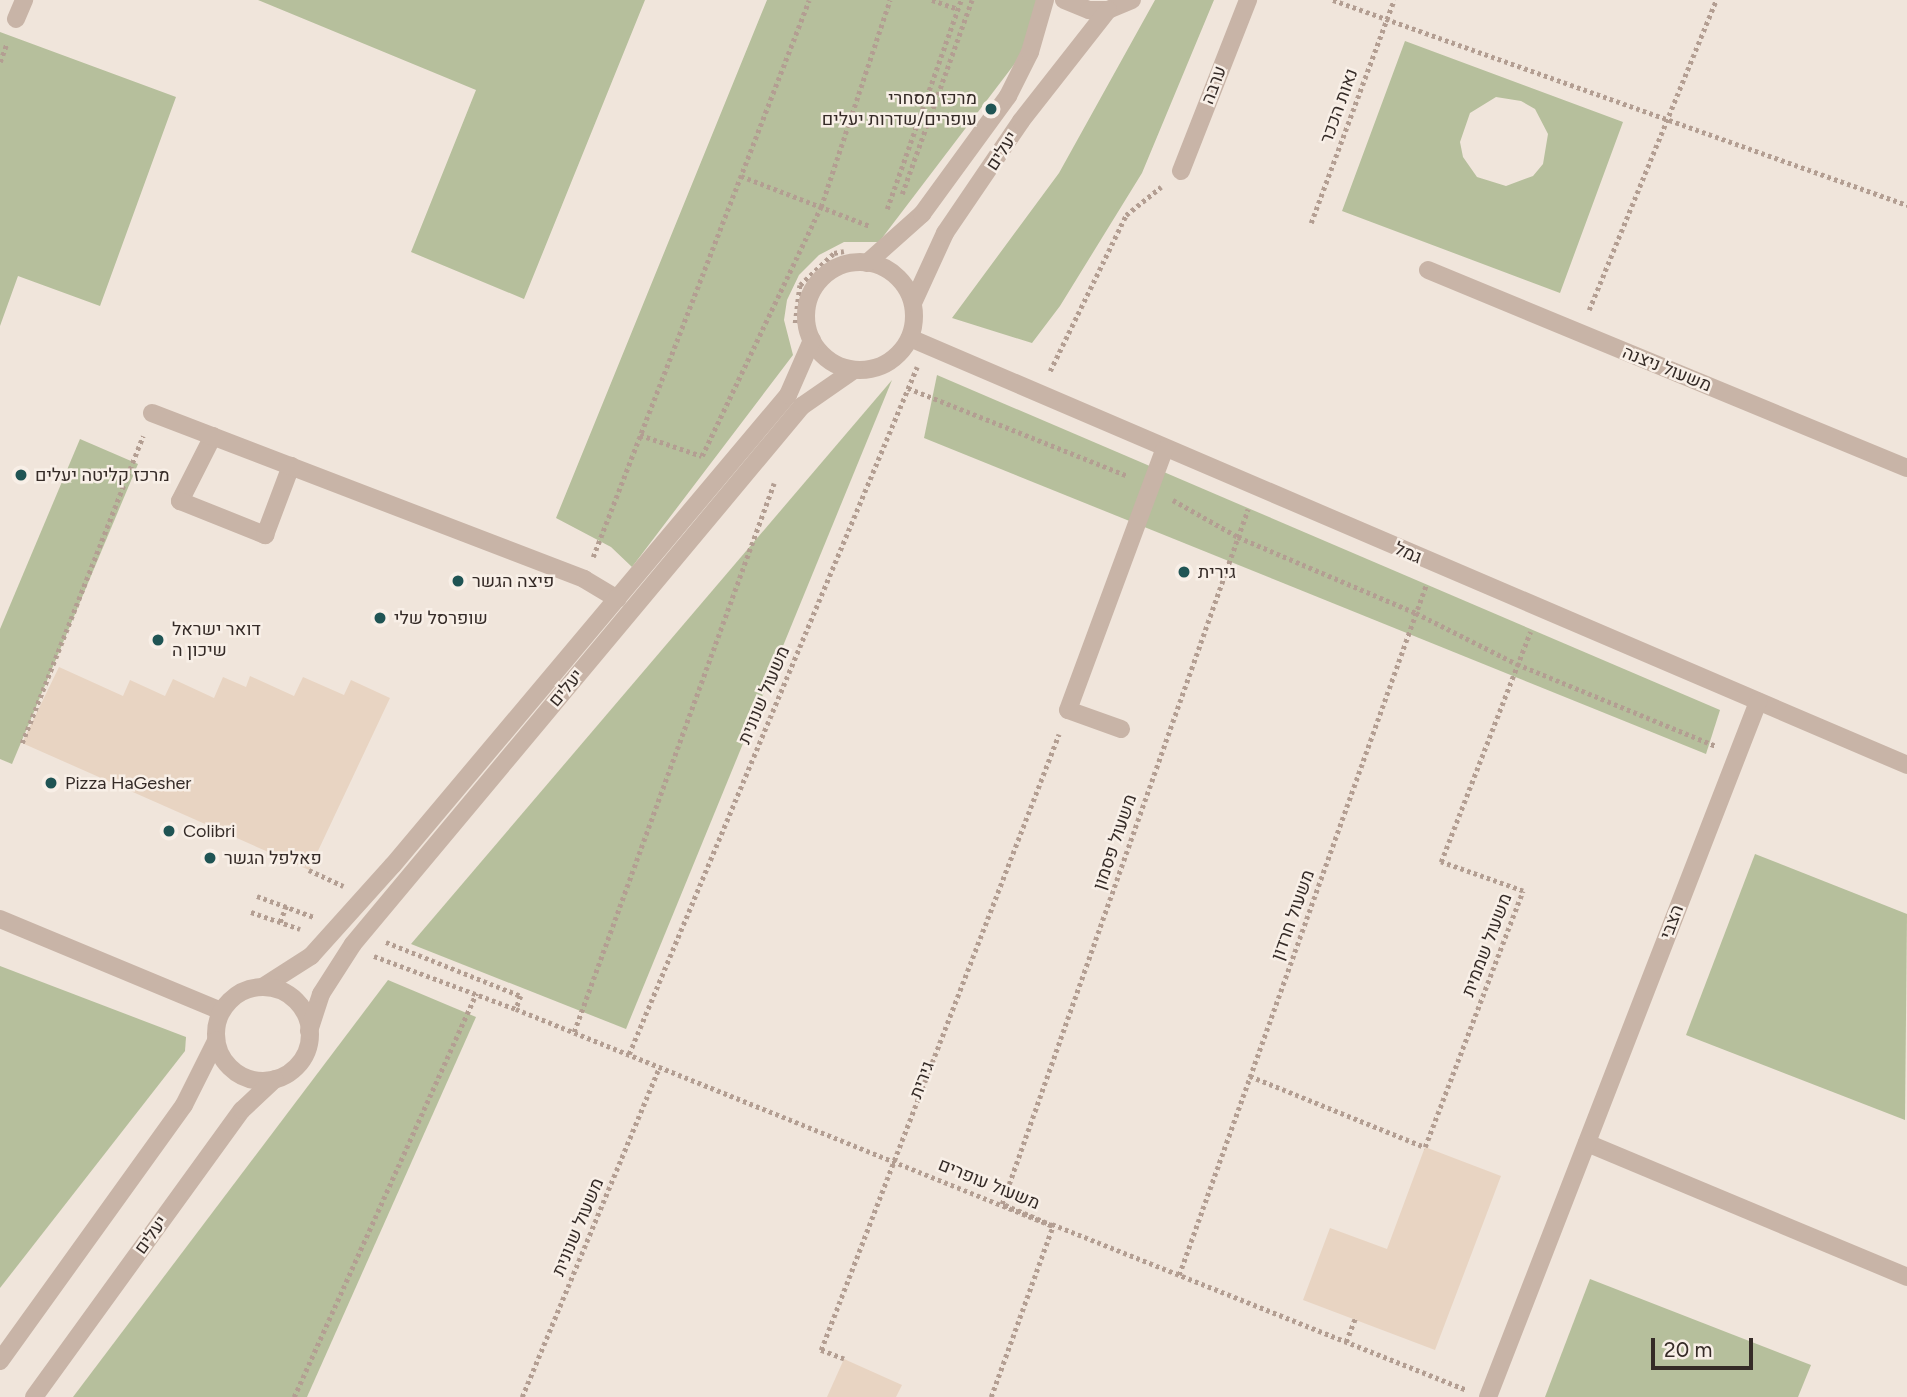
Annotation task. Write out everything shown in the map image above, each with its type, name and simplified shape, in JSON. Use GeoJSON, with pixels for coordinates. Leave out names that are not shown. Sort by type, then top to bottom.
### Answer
{"type":"FeatureCollection","features":[{"type":"Feature","properties":{"kind":"street"},"geometry":{"type":"LineString","coordinates":[[16,19],[24,0]]}},
{"type":"Feature","properties":{"kind":"street","name":"יעלים"},"geometry":{"type":"LineString","coordinates":[[867,263],[922,214],[1008,96],[1030,52],[1045,0]]}},
{"type":"Feature","properties":{"kind":"street"},"geometry":{"type":"LineString","coordinates":[[1064,0],[1089,10],[1108,10],[1132,0]]}},
{"type":"Feature","properties":{"kind":"street","name":"ערבה"},"geometry":{"type":"LineString","coordinates":[[1181,171],[1248,0]]}},
{"type":"Feature","properties":{"kind":"street","name":"יעלים"},"geometry":{"type":"LineString","coordinates":[[913,303],[945,233],[1021,121],[1108,10]]}},
{"type":"Feature","properties":{"kind":"street"},"geometry":{"type":"LineString","coordinates":[[867,263],[893,273],[913,303],[917,343],[887,363],[854,370],[830,361],[812,340],[807,314],[814,288],[841,265],[867,263]]}},
{"type":"Feature","properties":{"kind":"street","name":"משעול ניצנה"},"geometry":{"type":"LineString","coordinates":[[1427,270],[1907,468]]}},
{"type":"Feature","properties":{"kind":"street","name":"יעלים"},"geometry":{"type":"LineString","coordinates":[[264,986],[295,968],[340,929],[788,395],[812,340]]}},
{"type":"Feature","properties":{"kind":"street","name":"גמל"},"geometry":{"type":"LineString","coordinates":[[917,343],[1907,765]]}},
{"type":"Feature","properties":{"kind":"street","name":"יעלים"},"geometry":{"type":"LineString","coordinates":[[309,1031],[321,994],[363,932],[802,406],[854,370]]}},
{"type":"Feature","properties":{"kind":"street"},"geometry":{"type":"LineString","coordinates":[[152,413],[584,579],[617,599]]}},
{"type":"Feature","properties":{"kind":"street"},"geometry":{"type":"LineString","coordinates":[[213,436],[180,500],[265,535],[291,466]]}},
{"type":"Feature","properties":{"kind":"street"},"geometry":{"type":"LineString","coordinates":[[1121,729],[1068,710],[1164,450]]}},
{"type":"Feature","properties":{"kind":"street","name":"הצבי"},"geometry":{"type":"LineString","coordinates":[[1480,1395],[1587,1143],[1758,702]]}},
{"type":"Feature","properties":{"kind":"street"},"geometry":{"type":"LineString","coordinates":[[0,919],[221,1012]]}},
{"type":"Feature","properties":{"kind":"street"},"geometry":{"type":"LineString","coordinates":[[0,1361],[184,1105],[216,1041],[221,1012],[243,991],[264,986],[295,1000],[309,1031],[304,1056],[287,1074],[275,1079],[241,1076],[227,1065],[216,1041]]}},
{"type":"Feature","properties":{"kind":"street","name":"יעלים"},"geometry":{"type":"LineString","coordinates":[[34,1397],[242,1110],[275,1079]]}},
{"type":"Feature","properties":{"kind":"street"},"geometry":{"type":"LineString","coordinates":[[1587,1143],[1907,1277]]}},
{"type":"Feature","properties":{"kind":"path"},"geometry":{"type":"LineString","coordinates":[[584,579],[809,0]]}},
{"type":"Feature","properties":{"kind":"path"},"geometry":{"type":"LineString","coordinates":[[640,435],[702,456],[821,207],[890,0]]}},
{"type":"Feature","properties":{"kind":"path"},"geometry":{"type":"LineString","coordinates":[[932,0],[958,9]]}},
{"type":"Feature","properties":{"kind":"path"},"geometry":{"type":"LineString","coordinates":[[882,223],[961,0]]}},
{"type":"Feature","properties":{"kind":"path"},"geometry":{"type":"LineString","coordinates":[[891,213],[899,204],[972,0]]}},
{"type":"Feature","properties":{"kind":"path"},"geometry":{"type":"LineString","coordinates":[[1333,0],[1907,205]]}},
{"type":"Feature","properties":{"kind":"path","name":"נאות הככר"},"geometry":{"type":"LineString","coordinates":[[1311,223],[1394,0]]}},
{"type":"Feature","properties":{"kind":"path"},"geometry":{"type":"LineString","coordinates":[[1580,333],[1716,0]]}},
{"type":"Feature","properties":{"kind":"path"},"geometry":{"type":"LineString","coordinates":[[1038,396],[1126,215],[1181,171]]}},
{"type":"Feature","properties":{"kind":"path"},"geometry":{"type":"LineString","coordinates":[[741,176],[877,229],[868,239]]}},
{"type":"Feature","properties":{"kind":"path"},"geometry":{"type":"LineString","coordinates":[[795,328],[800,285],[834,253],[847,251]]}},
{"type":"Feature","properties":{"kind":"path","name":"משעול שנונית"},"geometry":{"type":"LineString","coordinates":[[629,1054],[908,388],[917,343]]}},
{"type":"Feature","properties":{"kind":"path"},"geometry":{"type":"LineString","coordinates":[[908,388],[1091,457],[1238,537],[1416,613],[1517,664],[1737,755]]}},
{"type":"Feature","properties":{"kind":"path"},"geometry":{"type":"LineString","coordinates":[[22,743],[152,413]]}},
{"type":"Feature","properties":{"kind":"path"},"geometry":{"type":"LineString","coordinates":[[574,1032],[778,471]]}},
{"type":"Feature","properties":{"kind":"path","name":"משעול פסמון"},"geometry":{"type":"LineString","coordinates":[[1002,1204],[1255,489]]}},
{"type":"Feature","properties":{"kind":"path","name":"משעול חרדון"},"geometry":{"type":"LineString","coordinates":[[1179,1275],[1434,564]]}},
{"type":"Feature","properties":{"kind":"path","name":"משעול שממית"},"geometry":{"type":"LineString","coordinates":[[1250,1076],[1425,1147],[1523,891],[1441,862],[1539,608]]}},
{"type":"Feature","properties":{"kind":"path","name":"גירית"},"geometry":{"type":"LineString","coordinates":[[844,1359],[821,1350],[891,1160],[1068,710]]}},
{"type":"Feature","properties":{"kind":"path"},"geometry":{"type":"LineString","coordinates":[[309,870],[349,888]]}},
{"type":"Feature","properties":{"kind":"path"},"geometry":{"type":"LineString","coordinates":[[257,896],[314,917]]}},
{"type":"Feature","properties":{"kind":"path"},"geometry":{"type":"LineString","coordinates":[[280,922],[286,906]]}},
{"type":"Feature","properties":{"kind":"path"},"geometry":{"type":"LineString","coordinates":[[363,932],[521,996],[516,1009]]}},
{"type":"Feature","properties":{"kind":"path","name":"משעול עופרים"},"geometry":{"type":"LineString","coordinates":[[438,979],[1053,1226]]}},
{"type":"Feature","properties":{"kind":"path"},"geometry":{"type":"LineString","coordinates":[[294,1397],[476,993]]}},
{"type":"Feature","properties":{"kind":"path","name":"משעול שנונית"},"geometry":{"type":"LineString","coordinates":[[522,1397],[659,1068]]}},
{"type":"Feature","properties":{"kind":"path","name":"משעול עופרים"},"geometry":{"type":"LineString","coordinates":[[1002,1204],[1053,1226]]}},
{"type":"Feature","properties":{"kind":"path","name":"משעול עופרים"},"geometry":{"type":"LineString","coordinates":[[1002,1204],[1480,1395]]}},
{"type":"Feature","properties":{"kind":"path"},"geometry":{"type":"LineString","coordinates":[[991,1397],[1053,1226]]}},
{"type":"Feature","properties":{"kind":"path"},"geometry":{"type":"LineString","coordinates":[[1346,1342],[1354,1319]]}},
{"type":"Feature","properties":{"kind":"green space"},"geometry":{"type":"Polygon","coordinates":[[[258,0],[645,0],[524,299],[411,252],[476,90],[258,0]]]}},
{"type":"Feature","properties":{"kind":"green space"},"geometry":{"type":"Polygon","coordinates":[[[767,0],[1039,0],[1037,30],[1016,62],[879,242],[844,242],[819,255],[799,275],[787,300],[784,320],[793,355],[632,567],[611,547],[556,518],[767,0]]]}},
{"type":"Feature","properties":{"kind":"green space"},"geometry":{"type":"Polygon","coordinates":[[[1155,0],[1214,0],[1142,173],[1060,306],[1032,343],[952,318],[1059,173],[1155,0]]]}},
{"type":"Feature","properties":{"kind":"green space"},"geometry":{"type":"Polygon","coordinates":[[[0,32],[176,97],[100,306],[18,276],[0,326],[0,32]]]}},
{"type":"Feature","properties":{"kind":"green space"},"geometry":{"type":"Polygon","coordinates":[[[1405,41],[1623,122],[1560,293],[1342,211],[1405,41]],[[1496,97],[1470,113],[1460,142],[1463,157],[1477,177],[1506,186],[1533,176],[1543,164],[1548,134],[1535,109],[1521,101],[1496,97]]]}},
{"type":"Feature","properties":{"kind":"green space"},"geometry":{"type":"Polygon","coordinates":[[[937,375],[1720,710],[1706,754],[924,438],[937,375]]]}},
{"type":"Feature","properties":{"kind":"green space"},"geometry":{"type":"Polygon","coordinates":[[[892,380],[626,1029],[411,944],[892,380]]]}},
{"type":"Feature","properties":{"kind":"green space"},"geometry":{"type":"Polygon","coordinates":[[[80,439],[138,464],[12,764],[0,759],[0,629],[80,439]]]}},
{"type":"Feature","properties":{"kind":"green space"},"geometry":{"type":"Polygon","coordinates":[[[1755,854],[1907,914],[1905,1120],[1686,1035],[1755,854]]]}},
{"type":"Feature","properties":{"kind":"green space"},"geometry":{"type":"Polygon","coordinates":[[[0,966],[186,1037],[185,1051],[0,1288],[0,966]]]}},
{"type":"Feature","properties":{"kind":"green space"},"geometry":{"type":"Polygon","coordinates":[[[388,980],[476,1017],[307,1397],[73,1397],[388,980]]]}},
{"type":"Feature","properties":{"kind":"green space"},"geometry":{"type":"Polygon","coordinates":[[[1590,1279],[1811,1365],[1798,1397],[1545,1397],[1590,1279]]]}},
{"type":"Feature","properties":{"kind":"shaded area"},"geometry":{"type":"Polygon","coordinates":[[[59,667],[123,696],[130,680],[165,696],[173,679],[214,698],[223,677],[246,687],[250,676],[294,696],[303,677],[344,695],[351,680],[390,698],[309,870],[22,743],[59,667]]]}},
{"type":"Feature","properties":{"kind":"shaded area"},"geometry":{"type":"Polygon","coordinates":[[[1425,1147],[1501,1176],[1435,1350],[1303,1300],[1330,1228],[1387,1249],[1425,1147]]]}},
{"type":"Feature","properties":{"kind":"shaded area"},"geometry":{"type":"Polygon","coordinates":[[[844,1359],[902,1385],[896,1397],[827,1397],[844,1359]]]}},
{"type":"Feature","properties":{"kind":"place","name":"מרכז מסחרי עופרים/שדרות יעלים"},"geometry":{"type":"Point","coordinates":[991,109]}},
{"type":"Feature","properties":{"kind":"place","name":"מרכז קליטה יעלים"},"geometry":{"type":"Point","coordinates":[21,475]}},
{"type":"Feature","properties":{"kind":"place","name":"גירית"},"geometry":{"type":"Point","coordinates":[1184,572]}},
{"type":"Feature","properties":{"kind":"place","name":"פיצה הגשר"},"geometry":{"type":"Point","coordinates":[458,581]}},
{"type":"Feature","properties":{"kind":"place","name":"שופרסל שלי"},"geometry":{"type":"Point","coordinates":[380,618]}},
{"type":"Feature","properties":{"kind":"place","name":"דואר ישראל שיכון ה"},"geometry":{"type":"Point","coordinates":[158,640]}},
{"type":"Feature","properties":{"kind":"place","name":"Pizza HaGesher"},"geometry":{"type":"Point","coordinates":[51,783]}},
{"type":"Feature","properties":{"kind":"place","name":"Colibri"},"geometry":{"type":"Point","coordinates":[169,831]}},
{"type":"Feature","properties":{"kind":"place","name":"פאלפל הגשר"},"geometry":{"type":"Point","coordinates":[210,858]}}]}
